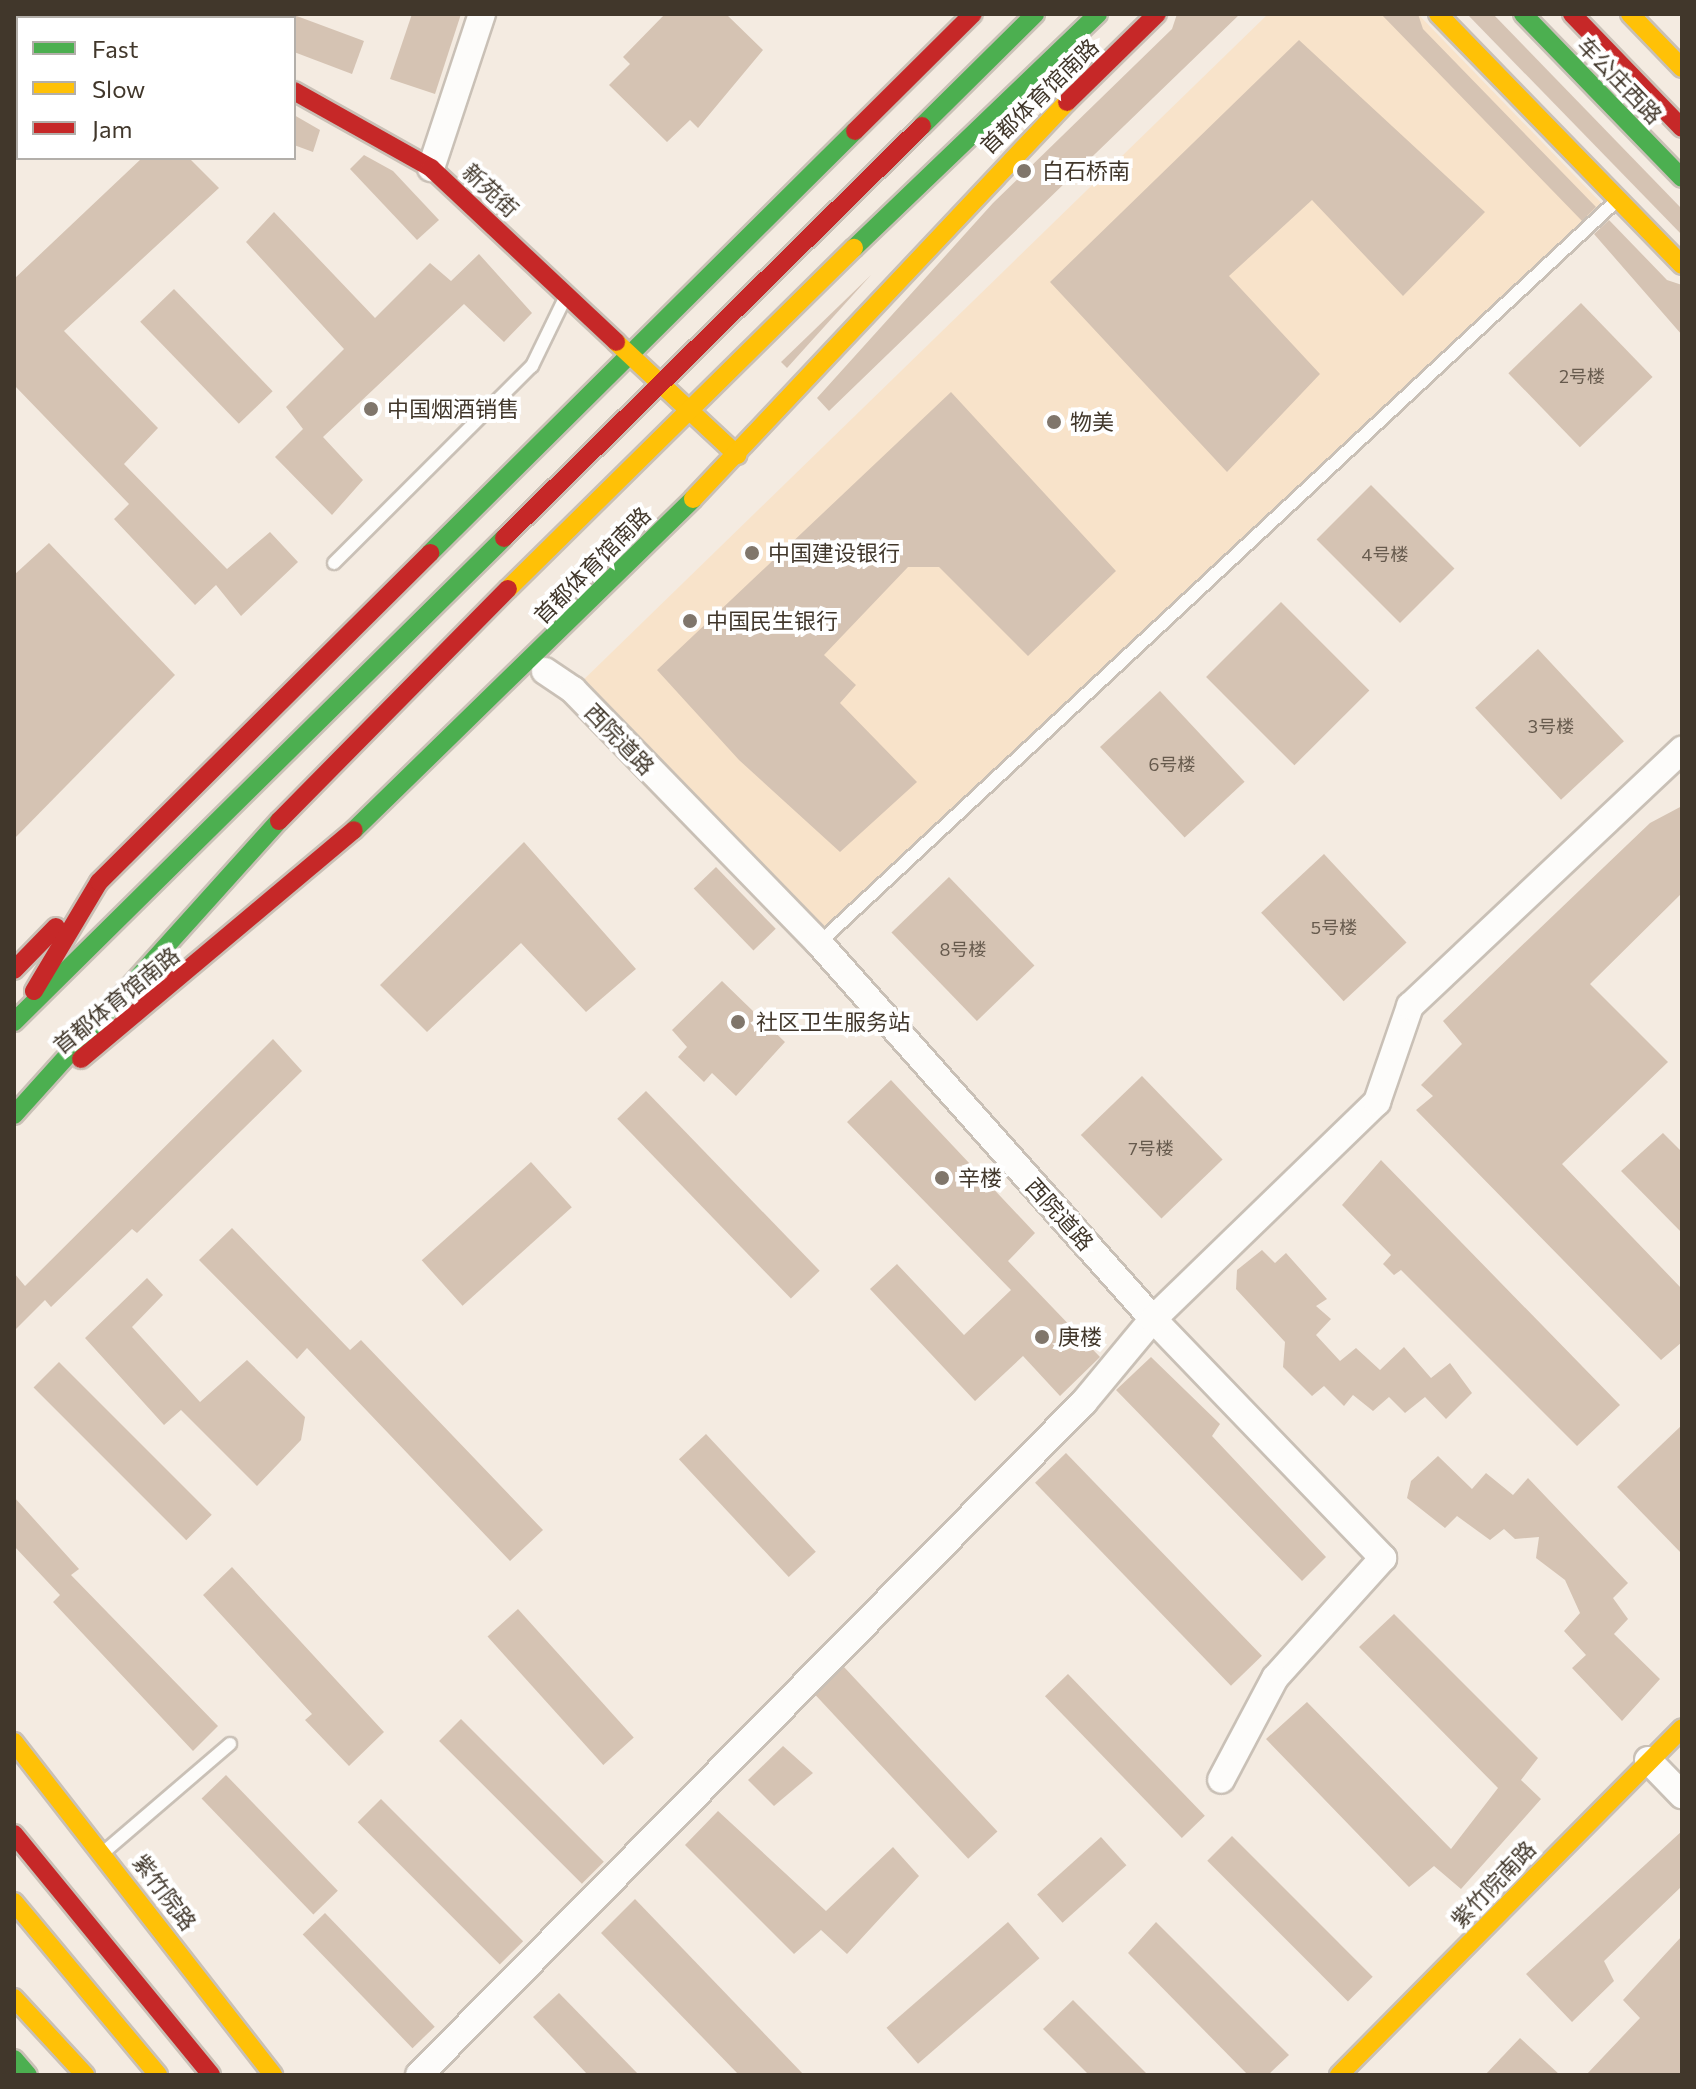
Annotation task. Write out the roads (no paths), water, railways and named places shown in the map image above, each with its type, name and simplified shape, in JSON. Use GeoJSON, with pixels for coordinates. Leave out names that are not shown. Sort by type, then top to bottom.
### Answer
{"type":"FeatureCollection","features":[{"type":"Feature","properties":{"kind":"main road"},"geometry":{"type":"LineString","coordinates":[[14,970],[973,14]]}},
{"type":"Feature","properties":{"kind":"main road"},"geometry":{"type":"LineString","coordinates":[[16,1019],[1035,14]]}},
{"type":"Feature","properties":{"kind":"main road","name":"首都体育馆南路"},"geometry":{"type":"LineString","coordinates":[[17,1112],[291,808],[687,408],[1098,14]]}},
{"type":"Feature","properties":{"kind":"main road","name":"首都体育馆南路"},"geometry":{"type":"LineString","coordinates":[[17,1112],[316,866],[737,455],[978,188],[1157,14]]}},
{"type":"Feature","properties":{"kind":"main road"},"geometry":{"type":"LineString","coordinates":[[1438,14],[1682,265]]}},
{"type":"Feature","properties":{"kind":"main road","name":"车公庄西路"},"geometry":{"type":"LineString","coordinates":[[1523,14],[1682,178]]}},
{"type":"Feature","properties":{"kind":"main road","name":"车公庄西路"},"geometry":{"type":"LineString","coordinates":[[1572,14],[1682,128]]}},
{"type":"Feature","properties":{"kind":"main road"},"geometry":{"type":"LineString","coordinates":[[1630,14],[1682,68]]}},
{"type":"Feature","properties":{"kind":"main road","name":"新苑街"},"geometry":{"type":"LineString","coordinates":[[296,92],[431,168],[568,293],[737,455]]}},
{"type":"Feature","properties":{"kind":"main road"},"geometry":{"type":"LineString","coordinates":[[16,1019],[99,882]]}},
{"type":"Feature","properties":{"kind":"main road","name":"紫竹院南路"},"geometry":{"type":"LineString","coordinates":[[1339,2075],[1682,1728]]}},
{"type":"Feature","properties":{"kind":"main road","name":"紫竹院路"},"geometry":{"type":"LineString","coordinates":[[14,1742],[104,1852],[273,2075]]}},
{"type":"Feature","properties":{"kind":"main road"},"geometry":{"type":"LineString","coordinates":[[14,1766],[50,1789]]}},
{"type":"Feature","properties":{"kind":"main road"},"geometry":{"type":"LineString","coordinates":[[14,1834],[211,2075]]}},
{"type":"Feature","properties":{"kind":"main road"},"geometry":{"type":"LineString","coordinates":[[14,1902],[158,2075]]}},
{"type":"Feature","properties":{"kind":"main road"},"geometry":{"type":"LineString","coordinates":[[14,1998],[85,2075]]}},
{"type":"Feature","properties":{"kind":"main road"},"geometry":{"type":"LineString","coordinates":[[14,2059],[28,2075]]}},
{"type":"Feature","properties":{"kind":"street"},"geometry":{"type":"LineString","coordinates":[[431,168],[482,14]]}},
{"type":"Feature","properties":{"kind":"street","name":"西院道路"},"geometry":{"type":"LineString","coordinates":[[545,671],[573,690],[819,943],[1153,1319],[1383,1558],[1275,1678],[1221,1780]]}},
{"type":"Feature","properties":{"kind":"street"},"geometry":{"type":"LineString","coordinates":[[419,2075],[1084,1402],[1153,1319],[1377,1102],[1410,1006],[1682,750]]}},
{"type":"Feature","properties":{"kind":"street"},"geometry":{"type":"LineString","coordinates":[[1648,1760],[1682,1795]]}},
{"type":"Feature","properties":{"kind":"lane"},"geometry":{"type":"LineString","coordinates":[[819,943],[1618,199]]}},
{"type":"Feature","properties":{"kind":"lane"},"geometry":{"type":"LineString","coordinates":[[334,563],[532,366],[568,293]]}},
{"type":"Feature","properties":{"kind":"lane"},"geometry":{"type":"LineString","coordinates":[[104,1852],[230,1744]]}},
{"type":"Feature","properties":{"kind":"place","name":"白石桥南"},"geometry":{"type":"Point","coordinates":[1024,171]}},
{"type":"Feature","properties":{"kind":"place","name":"中国烟酒销售"},"geometry":{"type":"Point","coordinates":[371,409]}},
{"type":"Feature","properties":{"kind":"place","name":"物美"},"geometry":{"type":"Point","coordinates":[1054,422]}},
{"type":"Feature","properties":{"kind":"place","name":"中国建设银行"},"geometry":{"type":"Point","coordinates":[752,553]}},
{"type":"Feature","properties":{"kind":"place","name":"中国民生银行"},"geometry":{"type":"Point","coordinates":[690,621]}},
{"type":"Feature","properties":{"kind":"place","name":"社区卫生服务站"},"geometry":{"type":"Point","coordinates":[738,1022]}},
{"type":"Feature","properties":{"kind":"place","name":"辛楼"},"geometry":{"type":"Point","coordinates":[942,1178]}},
{"type":"Feature","properties":{"kind":"place","name":"庚楼"},"geometry":{"type":"Point","coordinates":[1042,1337]}}]}
